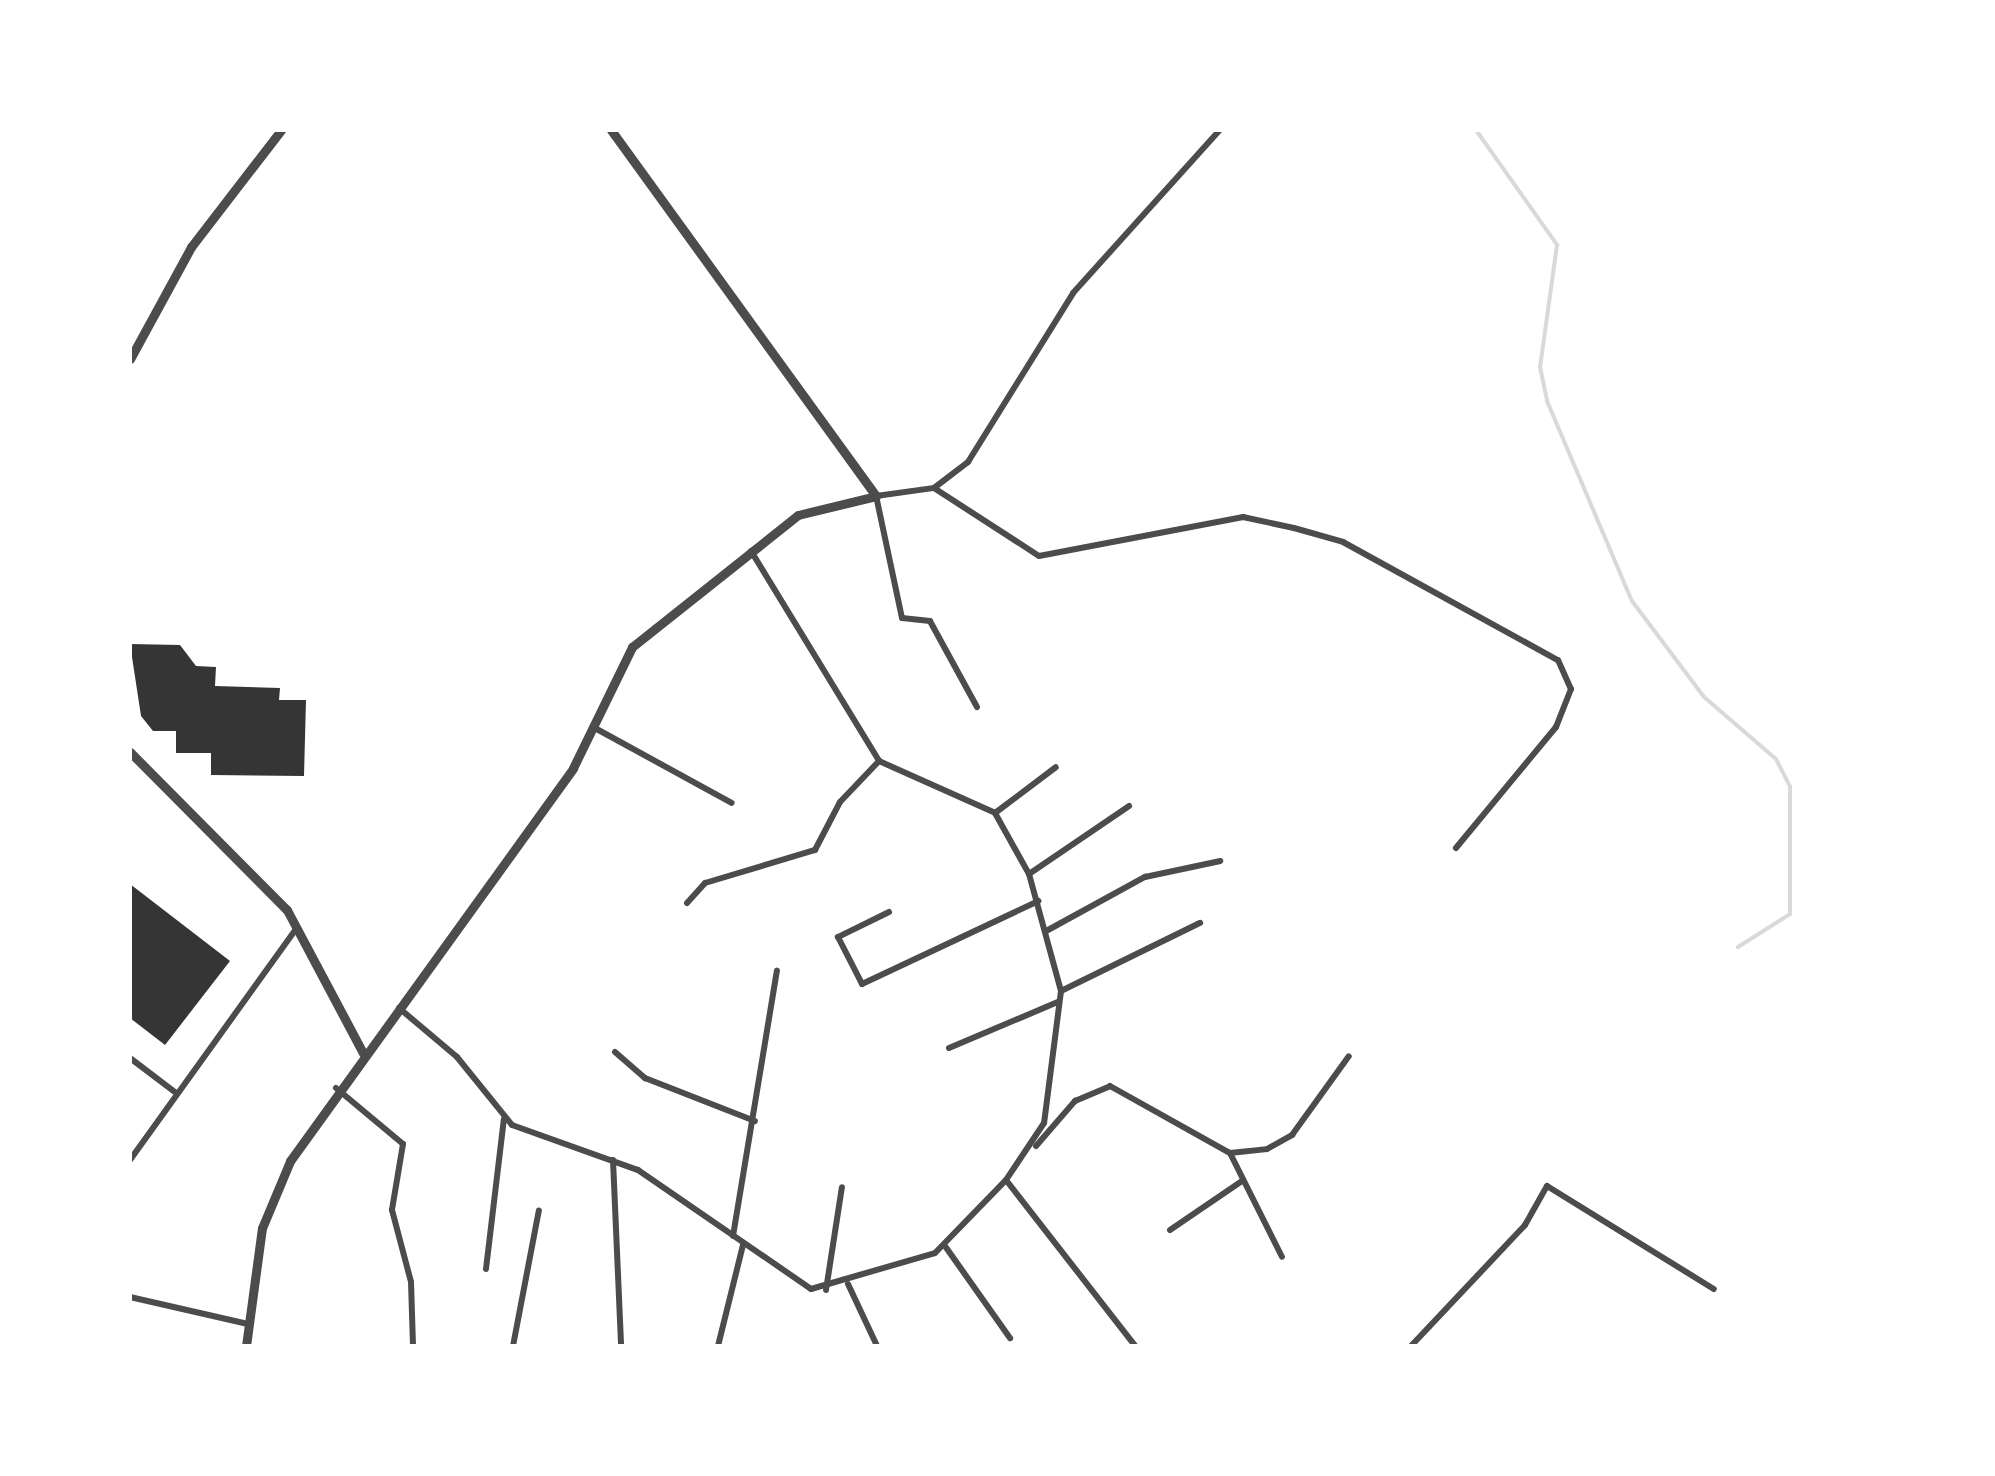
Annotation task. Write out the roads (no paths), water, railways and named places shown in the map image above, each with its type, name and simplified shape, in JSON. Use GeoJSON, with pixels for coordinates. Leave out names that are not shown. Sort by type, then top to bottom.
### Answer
{"type":"FeatureCollection","features":[{"type":"Feature","properties":{"kind":"street"},"geometry":{"type":"LineString","coordinates":[[130,360],[191,247],[281,130]]}},
{"type":"Feature","properties":{"kind":"street"},"geometry":{"type":"LineString","coordinates":[[611,130],[876,496],[902,618],[930,621],[977,708]]}},
{"type":"Feature","properties":{"kind":"street"},"geometry":{"type":"LineString","coordinates":[[246,1346],[274,1195],[336,1088],[565,781],[646,630],[750,550],[816,507],[934,488],[976,452],[1092,269],[1220,130]]}},
{"type":"Feature","properties":{"kind":"street"},"geometry":{"type":"LineString","coordinates":[[934,488],[1039,556],[1244,517],[1294,528],[1343,542],[1558,660],[1572,689],[1556,727],[1456,848]]}},
{"type":"Feature","properties":{"kind":"street"},"geometry":{"type":"LineString","coordinates":[[750,550],[821,653],[879,761],[995,814],[1029,874],[1048,930],[1061,991],[1044,1123],[1031,1150]]}},
{"type":"Feature","properties":{"kind":"street"},"geometry":{"type":"LineString","coordinates":[[594,727],[732,803]]}},
{"type":"Feature","properties":{"kind":"street"},"geometry":{"type":"LineString","coordinates":[[130,752],[237,850],[297,928],[362,1053]]}},
{"type":"Feature","properties":{"kind":"street"},"geometry":{"type":"LineString","coordinates":[[688,903],[705,883],[815,850],[840,802],[879,761]]}},
{"type":"Feature","properties":{"kind":"street"},"geometry":{"type":"LineString","coordinates":[[995,814],[1056,767]]}},
{"type":"Feature","properties":{"kind":"street"},"geometry":{"type":"LineString","coordinates":[[1029,874],[1130,806]]}},
{"type":"Feature","properties":{"kind":"street"},"geometry":{"type":"LineString","coordinates":[[1048,930],[1145,877],[1220,861]]}},
{"type":"Feature","properties":{"kind":"street"},"geometry":{"type":"LineString","coordinates":[[889,912],[838,937],[862,984],[1039,901]]}},
{"type":"Feature","properties":{"kind":"street"},"geometry":{"type":"LineString","coordinates":[[1061,991],[1200,922]]}},
{"type":"Feature","properties":{"kind":"street"},"geometry":{"type":"LineString","coordinates":[[130,1160],[297,928]]}},
{"type":"Feature","properties":{"kind":"street"},"geometry":{"type":"LineString","coordinates":[[733,1237],[777,971]]}},
{"type":"Feature","properties":{"kind":"street"},"geometry":{"type":"LineString","coordinates":[[949,1048],[1060,1001]]}},
{"type":"Feature","properties":{"kind":"street"},"geometry":{"type":"LineString","coordinates":[[398,1007],[467,1068],[504,1118],[613,1160],[733,1237],[795,1284],[826,1290],[945,1246],[1075,1101],[1110,1086],[1230,1153],[1282,1256]]}},
{"type":"Feature","properties":{"kind":"street"},"geometry":{"type":"LineString","coordinates":[[615,1052],[645,1078],[755,1121]]}},
{"type":"Feature","properties":{"kind":"street"},"geometry":{"type":"LineString","coordinates":[[1230,1153],[1282,1145],[1349,1056]]}},
{"type":"Feature","properties":{"kind":"street"},"geometry":{"type":"LineString","coordinates":[[130,1058],[176,1092]]}},
{"type":"Feature","properties":{"kind":"street"},"geometry":{"type":"LineString","coordinates":[[336,1088],[403,1144],[392,1210],[410,1282],[414,1346]]}},
{"type":"Feature","properties":{"kind":"street"},"geometry":{"type":"LineString","coordinates":[[486,1269],[504,1118]]}},
{"type":"Feature","properties":{"kind":"street"},"geometry":{"type":"LineString","coordinates":[[613,1160],[621,1346]]}},
{"type":"Feature","properties":{"kind":"street"},"geometry":{"type":"LineString","coordinates":[[1006,1180],[1135,1346]]}},
{"type":"Feature","properties":{"kind":"street"},"geometry":{"type":"LineString","coordinates":[[1170,1230],[1242,1181]]}},
{"type":"Feature","properties":{"kind":"street"},"geometry":{"type":"LineString","coordinates":[[1411,1346],[1525,1225],[1547,1186],[1714,1288]]}},
{"type":"Feature","properties":{"kind":"street"},"geometry":{"type":"LineString","coordinates":[[826,1290],[842,1187]]}},
{"type":"Feature","properties":{"kind":"street"},"geometry":{"type":"LineString","coordinates":[[514,1346],[539,1210]]}},
{"type":"Feature","properties":{"kind":"street"},"geometry":{"type":"LineString","coordinates":[[718,1346],[743,1245]]}},
{"type":"Feature","properties":{"kind":"street"},"geometry":{"type":"LineString","coordinates":[[945,1246],[1010,1338]]}},
{"type":"Feature","properties":{"kind":"street"},"geometry":{"type":"LineString","coordinates":[[848,1284],[877,1346]]}},
{"type":"Feature","properties":{"kind":"street"},"geometry":{"type":"LineString","coordinates":[[130,1297],[248,1324]]}},
{"type":"Feature","properties":{"kind":"waterway"},"geometry":{"type":"LineString","coordinates":[[1476,130],[1557,245],[1540,367],[1547,401],[1632,601],[1704,697],[1776,759],[1790,787],[1790,914],[1738,947]]}}]}
